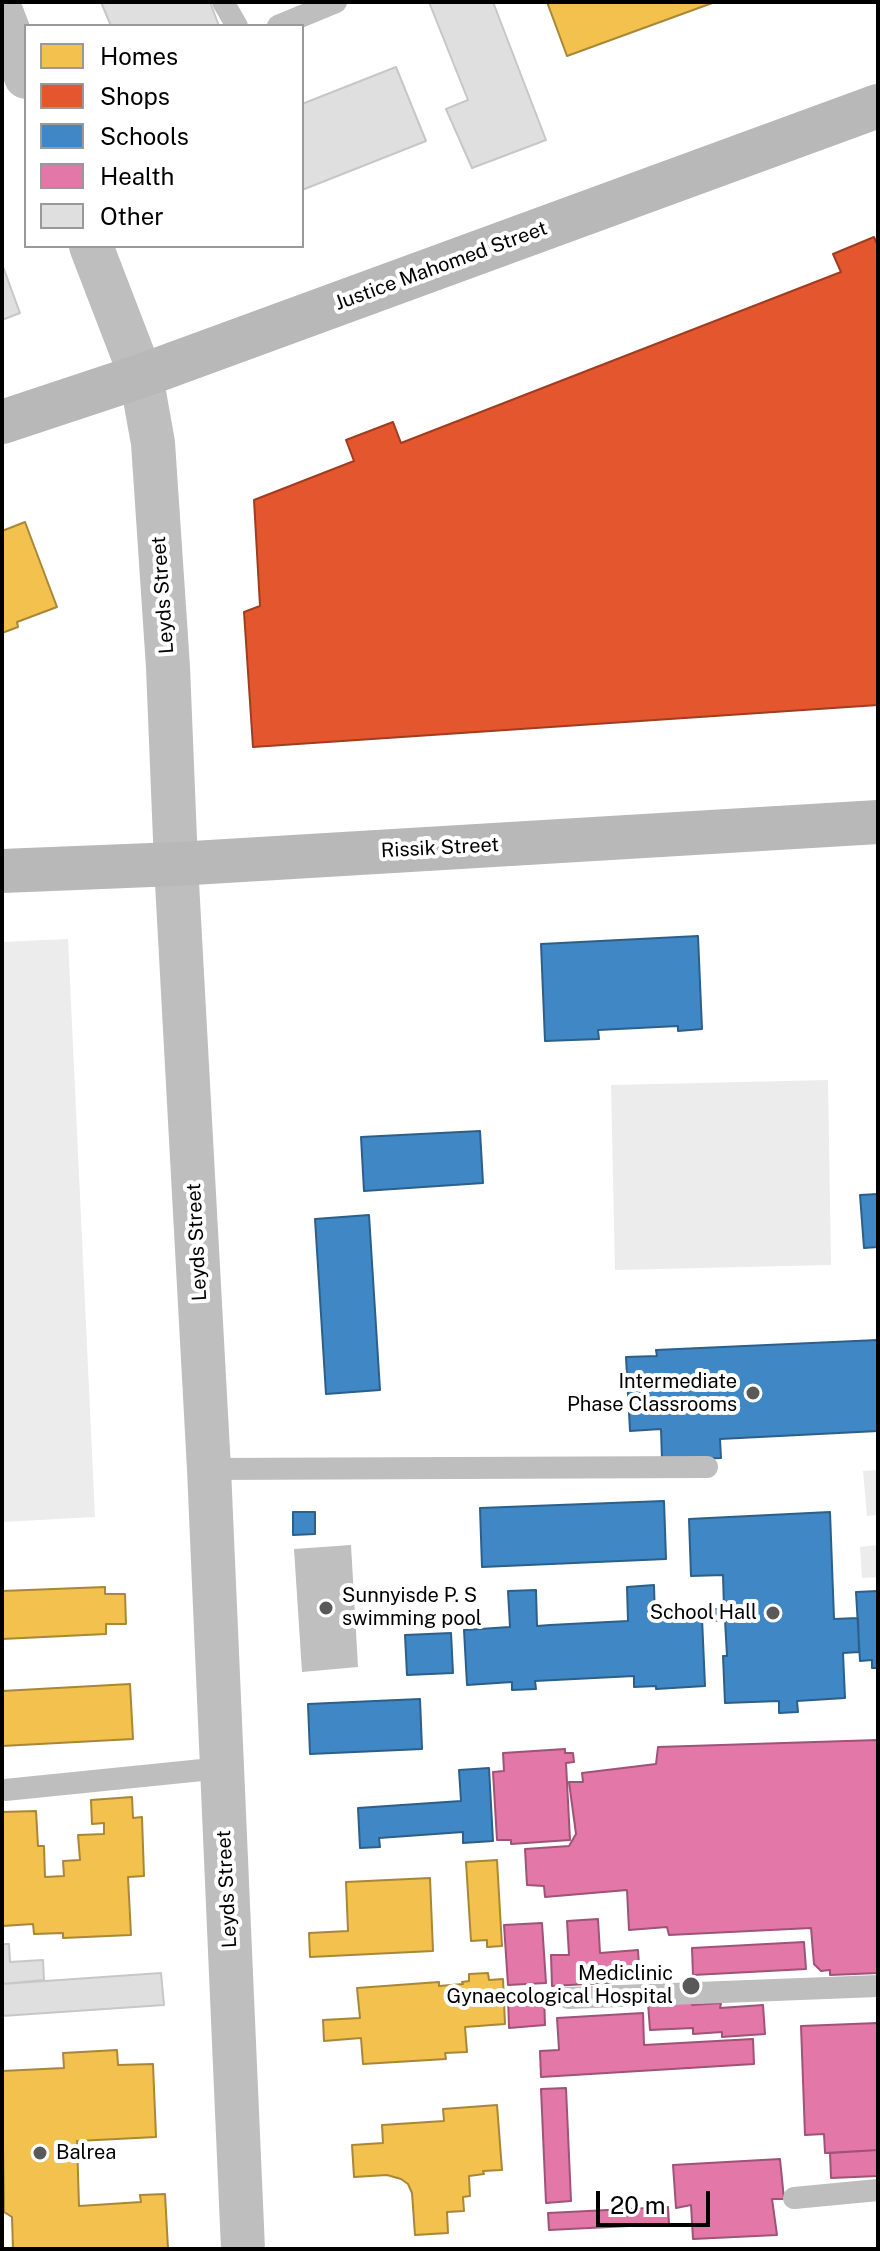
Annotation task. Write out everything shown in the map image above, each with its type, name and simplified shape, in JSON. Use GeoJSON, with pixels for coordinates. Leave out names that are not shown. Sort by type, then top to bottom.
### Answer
{"type":"FeatureCollection","features":[{"type":"Feature","properties":{"kind":"main road","name":"Justice Mahomed Street"},"geometry":{"type":"LineString","coordinates":[[2,422],[141,376],[878,106]]}},
{"type":"Feature","properties":{"kind":"main road","name":"Rissik Street"},"geometry":{"type":"LineString","coordinates":[[2,871],[176,864],[878,822]]}},
{"type":"Feature","properties":{"kind":"street"},"geometry":{"type":"LineString","coordinates":[[2,14],[24,72]]}},
{"type":"Feature","properties":{"kind":"street","name":"Leyds Street"},"geometry":{"type":"LineString","coordinates":[[92,248],[141,376],[153,443],[168,667],[209,1469],[243,2249]]}},
{"type":"Feature","properties":{"kind":"lane"},"geometry":{"type":"LineString","coordinates":[[223,2],[236,24]]}},
{"type":"Feature","properties":{"kind":"lane"},"geometry":{"type":"LineString","coordinates":[[283,24],[336,2]]}},
{"type":"Feature","properties":{"kind":"lane"},"geometry":{"type":"LineString","coordinates":[[209,1469],[707,1467]]}},
{"type":"Feature","properties":{"kind":"lane"},"geometry":{"type":"LineString","coordinates":[[5,1790],[222,1768]]}},
{"type":"Feature","properties":{"kind":"lane"},"geometry":{"type":"LineString","coordinates":[[568,1998],[878,1986]]}},
{"type":"Feature","properties":{"kind":"lane"},"geometry":{"type":"LineString","coordinates":[[794,2198],[878,2190]]}},
{"type":"Feature","properties":{"kind":"shaded area"},"geometry":{"type":"Polygon","coordinates":[[[68,939],[95,1517],[2,1522],[2,942],[68,939]]]}},
{"type":"Feature","properties":{"kind":"shaded area"},"geometry":{"type":"Polygon","coordinates":[[[828,1080],[831,1265],[615,1270],[611,1085],[828,1080]]]}},
{"type":"Feature","properties":{"kind":"shaded area"},"geometry":{"type":"Polygon","coordinates":[[[878,1470],[878,1515],[867,1516],[863,1471],[878,1470]]]}},
{"type":"Feature","properties":{"kind":"shaded area","name":"Sunnyisde P. S swimming pool"},"geometry":{"type":"Polygon","coordinates":[[[351,1545],[358,1667],[302,1672],[294,1549],[351,1545]]]}},
{"type":"Feature","properties":{"kind":"shaded area"},"geometry":{"type":"Polygon","coordinates":[[[878,1545],[878,1577],[862,1578],[860,1547],[878,1545]]]}},
{"type":"Feature","properties":{"kind":"building: Homes"},"geometry":{"type":"Polygon","coordinates":[[[547,2],[715,2],[567,56],[547,2]]]}},
{"type":"Feature","properties":{"kind":"building: Homes"},"geometry":{"type":"Polygon","coordinates":[[[25,522],[57,607],[17,622],[18,627],[2,633],[2,531],[25,522]]]}},
{"type":"Feature","properties":{"kind":"building: Homes"},"geometry":{"type":"Polygon","coordinates":[[[105,1587],[105,1594],[125,1594],[126,1624],[106,1624],[106,1634],[2,1639],[2,1591],[105,1587]]]}},
{"type":"Feature","properties":{"kind":"building: Homes"},"geometry":{"type":"Polygon","coordinates":[[[130,1684],[133,1739],[2,1746],[2,1691],[130,1684]]]}},
{"type":"Feature","properties":{"kind":"building: Homes"},"geometry":{"type":"Polygon","coordinates":[[[132,1797],[133,1818],[142,1817],[144,1876],[128,1877],[131,1935],[63,1938],[63,1933],[34,1934],[33,1924],[2,1926],[2,1812],[36,1811],[38,1846],[44,1846],[45,1877],[64,1876],[63,1861],[80,1860],[78,1835],[104,1834],[104,1823],[92,1824],[91,1800],[132,1797]]]}},
{"type":"Feature","properties":{"kind":"building: Homes"},"geometry":{"type":"Polygon","coordinates":[[[497,1860],[502,1946],[487,1947],[487,1940],[471,1941],[466,1862],[497,1860]]]}},
{"type":"Feature","properties":{"kind":"building: Homes"},"geometry":{"type":"Polygon","coordinates":[[[430,1878],[433,1951],[310,1957],[309,1933],[348,1931],[346,1882],[430,1878]]]}},
{"type":"Feature","properties":{"kind":"building: Homes"},"geometry":{"type":"Polygon","coordinates":[[[488,1973],[489,1980],[503,1979],[505,2024],[465,2027],[467,2052],[445,2053],[446,2059],[363,2064],[361,2038],[324,2041],[323,2020],[360,2018],[357,1988],[439,1982],[439,1986],[463,1984],[469,1981],[469,1974],[488,1973]]]}},
{"type":"Feature","properties":{"kind":"building: Homes","name":"Balrea"},"geometry":{"type":"Polygon","coordinates":[[[117,2050],[118,2065],[153,2064],[156,2137],[77,2141],[79,2206],[141,2202],[140,2195],[165,2194],[168,2248],[13,2249],[12,2217],[4,2212],[2,2071],[64,2068],[63,2053],[117,2050]]]}},
{"type":"Feature","properties":{"kind":"building: Homes"},"geometry":{"type":"Polygon","coordinates":[[[497,2105],[502,2170],[483,2171],[484,2174],[469,2176],[470,2196],[463,2197],[464,2211],[447,2212],[448,2233],[415,2235],[412,2193],[408,2184],[401,2179],[387,2175],[354,2177],[352,2145],[383,2143],[382,2125],[444,2121],[443,2109],[497,2105]]]}},
{"type":"Feature","properties":{"kind":"building: Shops"},"geometry":{"type":"Polygon","coordinates":[[[874,237],[878,246],[878,705],[253,747],[244,612],[260,606],[254,500],[354,461],[346,440],[393,422],[401,443],[841,272],[833,254],[874,237]]]}},
{"type":"Feature","properties":{"kind":"building: Schools"},"geometry":{"type":"Polygon","coordinates":[[[698,936],[702,1029],[678,1031],[678,1026],[598,1030],[599,1039],[545,1041],[541,944],[698,936]]]}},
{"type":"Feature","properties":{"kind":"building: Schools"},"geometry":{"type":"Polygon","coordinates":[[[480,1131],[483,1183],[364,1191],[361,1137],[480,1131]]]}},
{"type":"Feature","properties":{"kind":"building: Schools"},"geometry":{"type":"Polygon","coordinates":[[[878,1194],[878,1247],[864,1248],[860,1195],[878,1194]]]}},
{"type":"Feature","properties":{"kind":"building: Schools"},"geometry":{"type":"Polygon","coordinates":[[[369,1215],[380,1390],[326,1394],[315,1219],[369,1215]]]}},
{"type":"Feature","properties":{"kind":"building: Schools","name":"Intermediate Phase Classrooms"},"geometry":{"type":"Polygon","coordinates":[[[878,1340],[878,1431],[720,1439],[721,1458],[662,1460],[661,1429],[630,1431],[626,1357],[657,1356],[656,1350],[878,1340]]]}},
{"type":"Feature","properties":{"kind":"building: Schools"},"geometry":{"type":"Polygon","coordinates":[[[664,1501],[666,1559],[482,1567],[480,1508],[664,1501]]]}},
{"type":"Feature","properties":{"kind":"building: Schools"},"geometry":{"type":"Polygon","coordinates":[[[293,1512],[315,1512],[315,1534],[293,1535],[293,1512]]]}},
{"type":"Feature","properties":{"kind":"building: Schools","name":"School Hall"},"geometry":{"type":"Polygon","coordinates":[[[830,1512],[834,1619],[858,1618],[859,1652],[843,1653],[845,1698],[797,1701],[798,1712],[779,1713],[779,1701],[725,1703],[725,1620],[712,1621],[711,1609],[724,1609],[723,1575],[691,1576],[689,1519],[830,1512]]]}},
{"type":"Feature","properties":{"kind":"building: Schools"},"geometry":{"type":"Polygon","coordinates":[[[654,1585],[655,1620],[702,1618],[705,1686],[634,1687],[634,1676],[535,1681],[536,1689],[512,1690],[512,1682],[467,1685],[464,1630],[510,1627],[508,1591],[536,1590],[537,1626],[628,1621],[627,1587],[654,1585]]]}},
{"type":"Feature","properties":{"kind":"building: Schools"},"geometry":{"type":"Polygon","coordinates":[[[878,1591],[878,1668],[872,1668],[872,1660],[860,1661],[856,1592],[878,1591]]]}},
{"type":"Feature","properties":{"kind":"building: Schools"},"geometry":{"type":"Polygon","coordinates":[[[451,1633],[453,1673],[407,1675],[405,1635],[451,1633]]]}},
{"type":"Feature","properties":{"kind":"building: Schools"},"geometry":{"type":"Polygon","coordinates":[[[420,1699],[422,1749],[310,1754],[308,1704],[420,1699]]]}},
{"type":"Feature","properties":{"kind":"building: Schools"},"geometry":{"type":"Polygon","coordinates":[[[489,1768],[493,1841],[463,1843],[463,1832],[379,1838],[380,1847],[360,1848],[358,1808],[461,1801],[459,1770],[489,1768]]]}},
{"type":"Feature","properties":{"kind":"building: Health"},"geometry":{"type":"Polygon","coordinates":[[[878,1740],[878,1973],[830,1975],[830,1970],[821,1971],[814,1964],[811,1928],[669,1935],[667,1927],[629,1930],[627,1890],[545,1897],[544,1886],[527,1885],[525,1849],[569,1846],[576,1834],[569,1782],[583,1782],[582,1773],[656,1764],[658,1747],[878,1740]]]}},
{"type":"Feature","properties":{"kind":"building: Health"},"geometry":{"type":"Polygon","coordinates":[[[565,1749],[565,1753],[573,1753],[574,1762],[566,1763],[570,1840],[511,1844],[511,1840],[497,1840],[493,1772],[504,1771],[503,1753],[565,1749]]]}},
{"type":"Feature","properties":{"kind":"building: Health"},"geometry":{"type":"Polygon","coordinates":[[[598,1919],[600,1953],[638,1950],[640,1981],[552,1986],[551,1955],[569,1955],[567,1921],[598,1919]]]}},
{"type":"Feature","properties":{"kind":"building: Health"},"geometry":{"type":"Polygon","coordinates":[[[542,1923],[546,1983],[508,1985],[504,1925],[542,1923]]]}},
{"type":"Feature","properties":{"kind":"building: Health"},"geometry":{"type":"Polygon","coordinates":[[[804,1942],[806,1969],[693,1975],[692,1948],[804,1942]]]}},
{"type":"Feature","properties":{"kind":"building: Health"},"geometry":{"type":"Polygon","coordinates":[[[544,1994],[545,2025],[509,2028],[508,1997],[544,1994]]]}},
{"type":"Feature","properties":{"kind":"building: Health"},"geometry":{"type":"Polygon","coordinates":[[[691,2001],[692,2005],[721,2003],[720,2008],[763,2005],[765,2034],[722,2037],[722,2032],[693,2034],[693,2028],[650,2030],[648,2003],[691,2001]]]}},
{"type":"Feature","properties":{"kind":"building: Health"},"geometry":{"type":"Polygon","coordinates":[[[643,2013],[644,2045],[753,2039],[754,2064],[541,2077],[540,2051],[559,2050],[557,2018],[643,2013]]]}},
{"type":"Feature","properties":{"kind":"building: Health"},"geometry":{"type":"Polygon","coordinates":[[[878,2023],[878,2150],[825,2153],[824,2134],[805,2135],[801,2026],[878,2023]]]}},
{"type":"Feature","properties":{"kind":"building: Health"},"geometry":{"type":"Polygon","coordinates":[[[566,2088],[571,2201],[546,2203],[541,2089],[566,2088]]]}},
{"type":"Feature","properties":{"kind":"building: Health"},"geometry":{"type":"Polygon","coordinates":[[[878,2150],[878,2176],[831,2178],[830,2153],[878,2150]]]}},
{"type":"Feature","properties":{"kind":"building: Health"},"geometry":{"type":"Polygon","coordinates":[[[780,2159],[784,2199],[772,2199],[777,2235],[693,2239],[691,2205],[676,2208],[673,2165],[780,2159]]]}},
{"type":"Feature","properties":{"kind":"building: Health"},"geometry":{"type":"Polygon","coordinates":[[[668,2207],[669,2224],[549,2230],[548,2213],[668,2207]]]}},
{"type":"Feature","properties":{"kind":"building: Other"},"geometry":{"type":"Polygon","coordinates":[[[101,2],[210,2],[218,24],[110,24],[101,2]]]}},
{"type":"Feature","properties":{"kind":"building: Other"},"geometry":{"type":"Polygon","coordinates":[[[429,2],[493,2],[546,140],[472,168],[446,109],[468,100],[429,2]]]}},
{"type":"Feature","properties":{"kind":"building: Other"},"geometry":{"type":"Polygon","coordinates":[[[396,67],[426,141],[304,189],[304,103],[396,67]]]}},
{"type":"Feature","properties":{"kind":"building: Other"},"geometry":{"type":"Polygon","coordinates":[[[2,264],[20,313],[2,320],[2,264]]]}},
{"type":"Feature","properties":{"kind":"building: Other"},"geometry":{"type":"Polygon","coordinates":[[[2,1944],[9,1944],[10,1962],[43,1960],[44,1980],[2,1984],[2,1944]]]}},
{"type":"Feature","properties":{"kind":"building: Other"},"geometry":{"type":"Polygon","coordinates":[[[161,1973],[164,2005],[2,2016],[2,1984],[161,1973]]]}},
{"type":"Feature","properties":{"kind":"place","name":"Intermediate Phase Classrooms"},"geometry":{"type":"Point","coordinates":[753,1393]}},
{"type":"Feature","properties":{"kind":"place","name":"Sunnyisde P. S swimming pool"},"geometry":{"type":"Point","coordinates":[326,1608]}},
{"type":"Feature","properties":{"kind":"place","name":"School Hall"},"geometry":{"type":"Point","coordinates":[773,1613]}},
{"type":"Feature","properties":{"kind":"place","name":"Mediclinic Gynaecological Hospital"},"geometry":{"type":"Point","coordinates":[691,1986]}},
{"type":"Feature","properties":{"kind":"place","name":"Balrea"},"geometry":{"type":"Point","coordinates":[40,2153]}}]}
